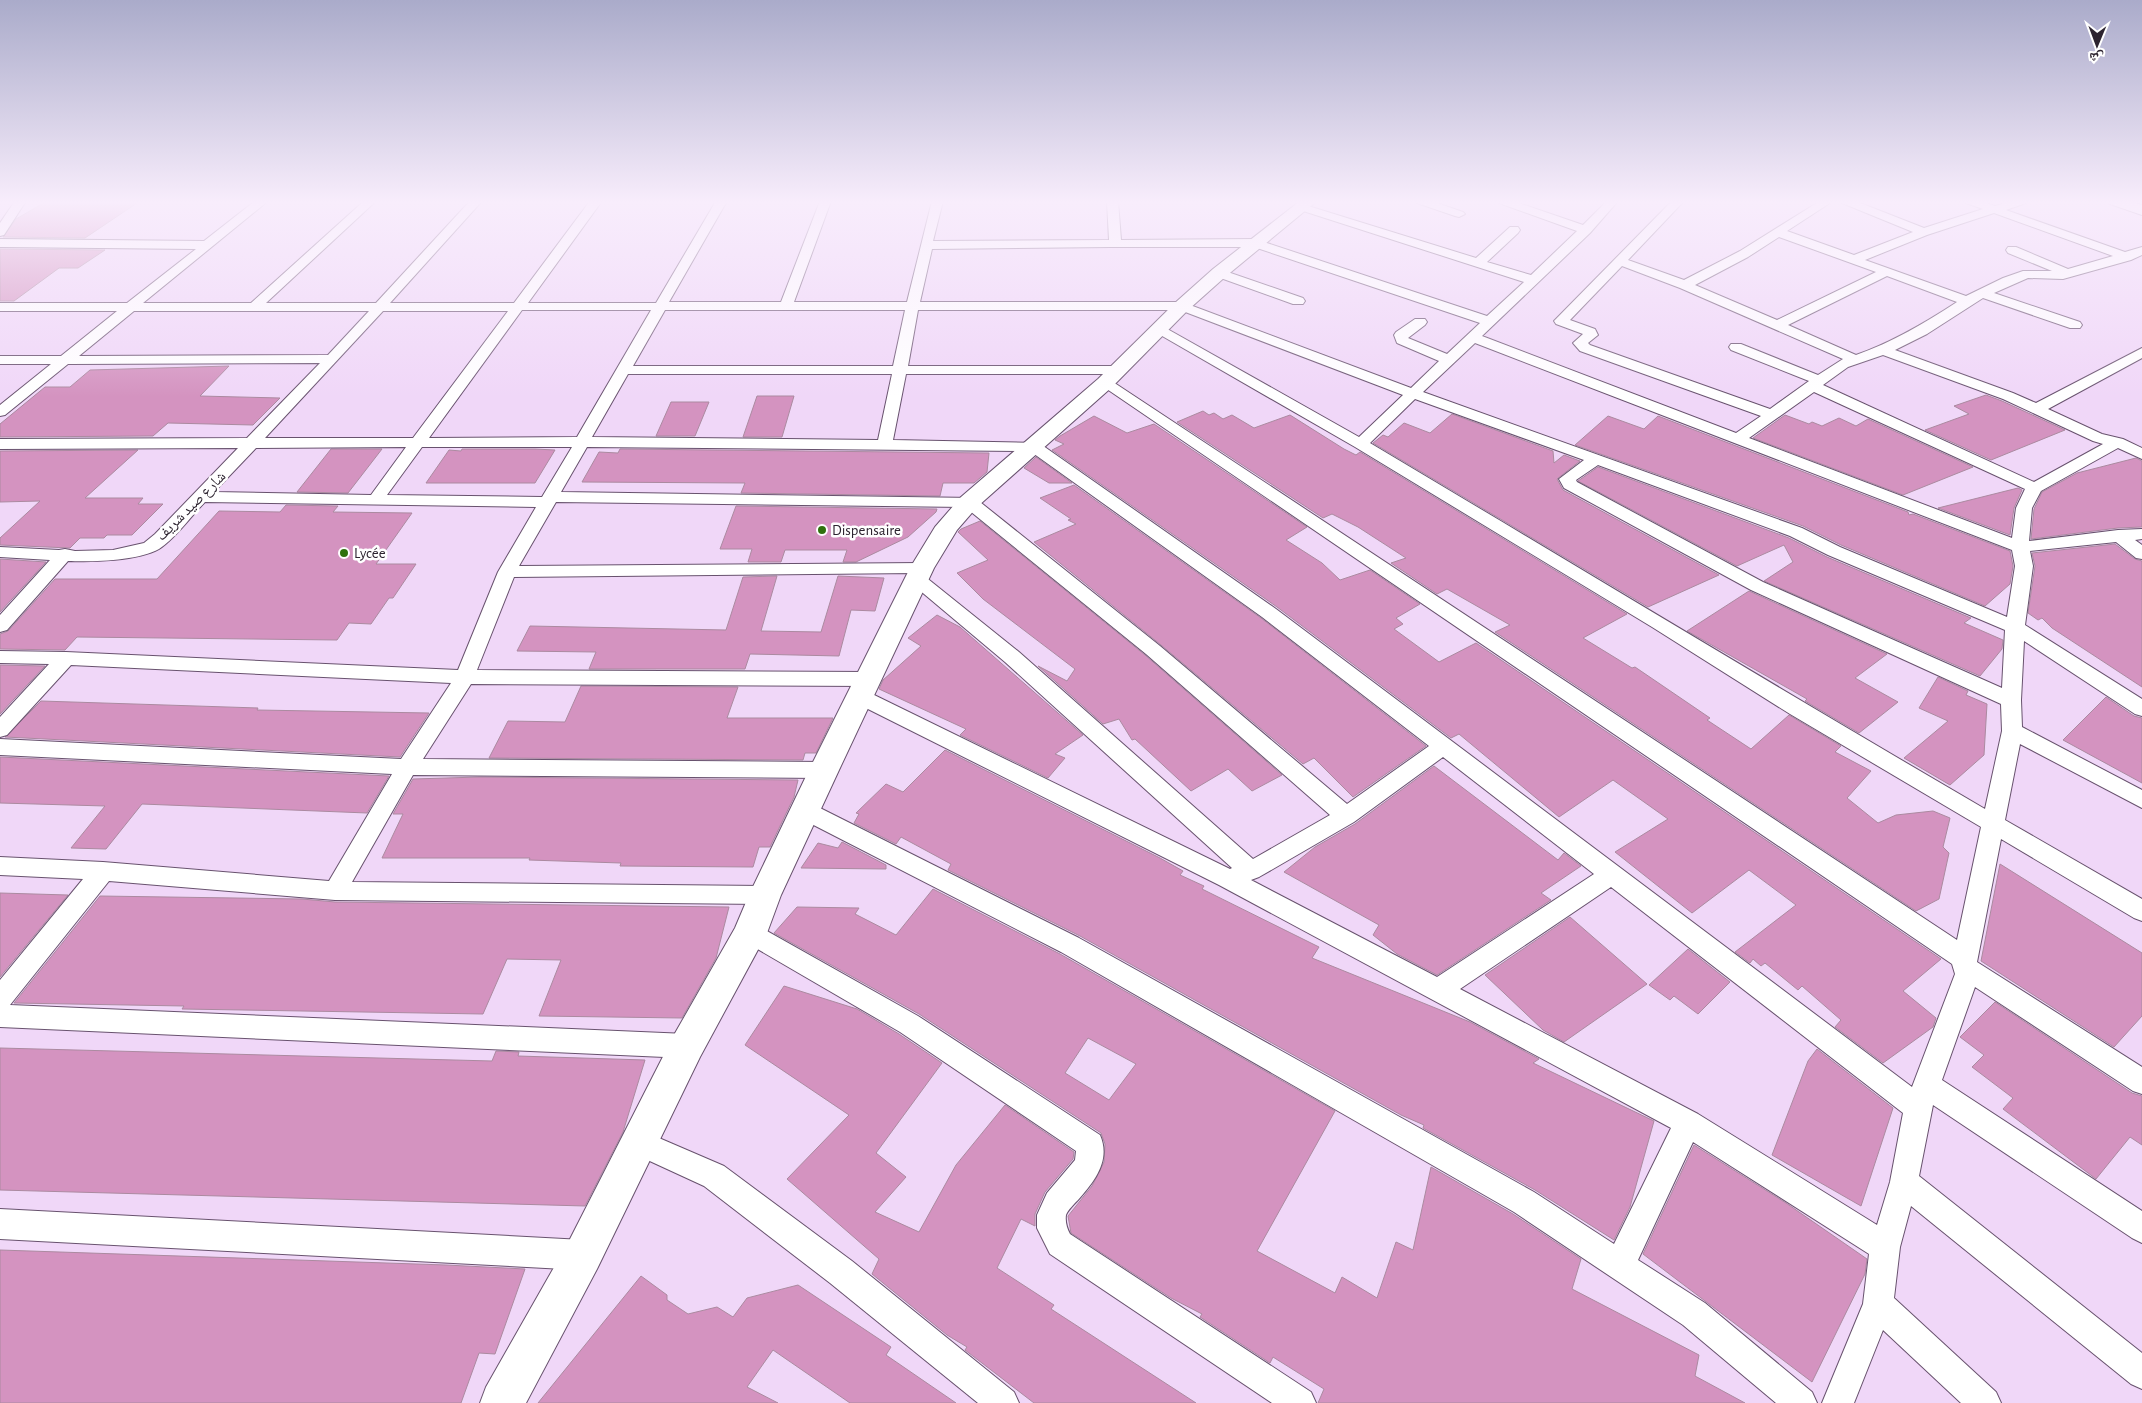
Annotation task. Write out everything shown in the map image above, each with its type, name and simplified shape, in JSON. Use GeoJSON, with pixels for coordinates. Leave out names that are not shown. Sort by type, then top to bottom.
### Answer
{"type":"FeatureCollection","features":[{"type":"Feature","properties":{"kind":"street"},"geometry":{"type":"LineString","coordinates":[[0,412],[179,266]]}},
{"type":"Feature","properties":{"kind":"street"},"geometry":{"type":"LineString","coordinates":[[255,306],[298,266]]}},
{"type":"Feature","properties":{"kind":"street","name":"شارع صيد شريف"},"geometry":{"type":"LineString","coordinates":[[0,552],[121,554],[150,547],[161,538],[332,359],[416,266]]}},
{"type":"Feature","properties":{"kind":"street"},"geometry":{"type":"LineString","coordinates":[[375,500],[549,266]]}},
{"type":"Feature","properties":{"kind":"street"},"geometry":{"type":"LineString","coordinates":[[335,891],[408,766],[465,677],[507,572],[683,266]]}},
{"type":"Feature","properties":{"kind":"street"},"geometry":{"type":"LineString","coordinates":[[786,307],[801,266]]}},
{"type":"Feature","properties":{"kind":"street"},"geometry":{"type":"LineString","coordinates":[[885,444],[921,266]]}},
{"type":"Feature","properties":{"kind":"street"},"geometry":{"type":"LineString","coordinates":[[502,1403],[583,1255],[687,1046],[750,933],[824,770],[919,574],[947,527],[969,502],[1112,376],[1157,329],[1227,266]]}},
{"type":"Feature","properties":{"kind":"street"},"geometry":{"type":"LineString","coordinates":[[1325,266],[1489,321]]}},
{"type":"Feature","properties":{"kind":"street"},"geometry":{"type":"LineString","coordinates":[[1489,266],[1532,280]]}},
{"type":"Feature","properties":{"kind":"street"},"geometry":{"type":"LineString","coordinates":[[1360,444],[1547,266]]}},
{"type":"Feature","properties":{"kind":"street"},"geometry":{"type":"LineString","coordinates":[[1615,266],[1561,321],[1590,332],[1591,335],[1580,343],[1585,348],[1773,415]]}},
{"type":"Feature","properties":{"kind":"street"},"geometry":{"type":"LineString","coordinates":[[1635,266],[1685,285],[1854,359]]}},
{"type":"Feature","properties":{"kind":"street"},"geometry":{"type":"LineString","coordinates":[[1685,285],[1720,266]]}},
{"type":"Feature","properties":{"kind":"street"},"geometry":{"type":"LineString","coordinates":[[1871,266],[1967,301]]}},
{"type":"Feature","properties":{"kind":"street"},"geometry":{"type":"LineString","coordinates":[[2051,266],[2069,274]]}},
{"type":"Feature","properties":{"kind":"street"},"geometry":{"type":"LineString","coordinates":[[1739,438],[1843,364],[1883,350],[1922,331],[1967,301],[1985,294],[2007,281],[2019,276],[2069,274],[2094,266]]}},
{"type":"Feature","properties":{"kind":"street"},"geometry":{"type":"LineString","coordinates":[[1778,325],[1886,272]]}},
{"type":"Feature","properties":{"kind":"street"},"geometry":{"type":"LineString","coordinates":[[1219,273],[1298,301]]}},
{"type":"Feature","properties":{"kind":"street"},"geometry":{"type":"LineString","coordinates":[[1985,294],[2074,325]]}},
{"type":"Feature","properties":{"kind":"street"},"geometry":{"type":"LineString","coordinates":[[0,307],[1182,306],[1414,394],[1796,532],[1834,551],[2015,627],[2141,708]]}},
{"type":"Feature","properties":{"kind":"street"},"geometry":{"type":"LineString","coordinates":[[1420,322],[1401,335],[1402,340],[1450,360]]}},
{"type":"Feature","properties":{"kind":"street"},"geometry":{"type":"LineString","coordinates":[[1157,329],[1360,444],[1797,709],[2142,911]]}},
{"type":"Feature","properties":{"kind":"street"},"geometry":{"type":"LineString","coordinates":[[1472,338],[1739,438],[1867,490],[2020,547],[2118,535],[2142,534]]}},
{"type":"Feature","properties":{"kind":"street"},"geometry":{"type":"LineString","coordinates":[[1736,346],[2035,488]]}},
{"type":"Feature","properties":{"kind":"street"},"geometry":{"type":"LineString","coordinates":[[1883,350],[2008,396],[2098,438],[2118,442],[2142,454]]}},
{"type":"Feature","properties":{"kind":"street"},"geometry":{"type":"LineString","coordinates":[[2037,409],[2142,352]]}},
{"type":"Feature","properties":{"kind":"street"},"geometry":{"type":"LineString","coordinates":[[0,360],[332,359]]}},
{"type":"Feature","properties":{"kind":"street"},"geometry":{"type":"LineString","coordinates":[[624,370],[901,370],[1112,376],[1967,964],[2142,1082]]}},
{"type":"Feature","properties":{"kind":"street"},"geometry":{"type":"LineString","coordinates":[[1655,407],[1678,381]]}},
{"type":"Feature","properties":{"kind":"street"},"geometry":{"type":"LineString","coordinates":[[0,444],[582,442],[1034,446],[1269,613],[1611,875],[1922,1096],[2142,1228]]}},
{"type":"Feature","properties":{"kind":"street"},"geometry":{"type":"LineString","coordinates":[[1838,1403],[1878,1304],[1885,1247],[1904,1182],[1922,1096],[1967,964],[2012,731],[2011,700],[2015,627],[2024,566],[2020,547],[2024,508],[2028,495],[2035,488],[2118,442]]}},
{"type":"Feature","properties":{"kind":"street"},"geometry":{"type":"LineString","coordinates":[[1595,459],[1567,479],[1570,486],[1757,586],[2011,700]]}},
{"type":"Feature","properties":{"kind":"street"},"geometry":{"type":"LineString","coordinates":[[200,497],[375,500],[969,502],[1154,650],[1346,816]]}},
{"type":"Feature","properties":{"kind":"street"},"geometry":{"type":"LineString","coordinates":[[2118,535],[2142,554]]}},
{"type":"Feature","properties":{"kind":"street"},"geometry":{"type":"LineString","coordinates":[[0,626],[65,554]]}},
{"type":"Feature","properties":{"kind":"street"},"geometry":{"type":"LineString","coordinates":[[507,572],[919,574],[1251,871]]}},
{"type":"Feature","properties":{"kind":"street"},"geometry":{"type":"LineString","coordinates":[[0,657],[66,658],[465,677],[865,688],[1688,1123],[1885,1247]]}},
{"type":"Feature","properties":{"kind":"street"},"geometry":{"type":"LineString","coordinates":[[0,730],[66,658]]}},
{"type":"Feature","properties":{"kind":"street"},"geometry":{"type":"LineString","coordinates":[[2012,731],[2142,800]]}},
{"type":"Feature","properties":{"kind":"street"},"geometry":{"type":"LineString","coordinates":[[1227,878],[1251,871],[1346,816],[1443,746]]}},
{"type":"Feature","properties":{"kind":"street"},"geometry":{"type":"LineString","coordinates":[[0,747],[408,766],[824,770]]}},
{"type":"Feature","properties":{"kind":"street"},"geometry":{"type":"LineString","coordinates":[[806,812],[1070,945],[1524,1202],[1694,1314],[1801,1403]]}},
{"type":"Feature","properties":{"kind":"street"},"geometry":{"type":"LineString","coordinates":[[0,866],[103,871],[335,891],[766,895]]}},
{"type":"Feature","properties":{"kind":"street"},"geometry":{"type":"LineString","coordinates":[[0,999],[103,871]]}},
{"type":"Feature","properties":{"kind":"street"},"geometry":{"type":"LineString","coordinates":[[1439,990],[1611,875]]}},
{"type":"Feature","properties":{"kind":"street"},"geometry":{"type":"LineString","coordinates":[[750,933],[909,1024],[1090,1144],[1092,1152],[1087,1166],[1050,1213],[1050,1226],[1053,1235],[1060,1244],[1300,1403]]}},
{"type":"Feature","properties":{"kind":"street"},"geometry":{"type":"LineString","coordinates":[[0,1016],[687,1046]]}},
{"type":"Feature","properties":{"kind":"street"},"geometry":{"type":"LineString","coordinates":[[1620,1265],[1688,1123]]}},
{"type":"Feature","properties":{"kind":"street"},"geometry":{"type":"LineString","coordinates":[[638,1142],[714,1176],[841,1272],[1003,1403]]}},
{"type":"Feature","properties":{"kind":"street"},"geometry":{"type":"LineString","coordinates":[[1904,1182],[2142,1373]]}},
{"type":"Feature","properties":{"kind":"street"},"geometry":{"type":"LineString","coordinates":[[0,1224],[583,1255]]}},
{"type":"Feature","properties":{"kind":"street"},"geometry":{"type":"LineString","coordinates":[[1878,1304],[1985,1403]]}},
{"type":"Feature","properties":{"kind":"building"},"geometry":{"type":"Polygon","coordinates":[[[0,266],[80,266],[59,268],[14,301],[0,301],[0,266]]]}},
{"type":"Feature","properties":{"kind":"building"},"geometry":{"type":"Polygon","coordinates":[[[229,366],[200,396],[280,398],[253,425],[168,423],[153,436],[0,437],[0,424],[45,387],[70,387],[90,370],[229,366]]]}},
{"type":"Feature","properties":{"kind":"building"},"geometry":{"type":"Polygon","coordinates":[[[1986,395],[2065,430],[1991,460],[1925,430],[1969,414],[1954,406],[1986,395]]]}},
{"type":"Feature","properties":{"kind":"building"},"geometry":{"type":"Polygon","coordinates":[[[757,396],[794,396],[782,437],[743,437],[757,396]]]}},
{"type":"Feature","properties":{"kind":"building"},"geometry":{"type":"Polygon","coordinates":[[[671,402],[709,402],[695,436],[656,436],[671,402]]]}},
{"type":"Feature","properties":{"kind":"building"},"geometry":{"type":"Polygon","coordinates":[[[1203,411],[1209,415],[1214,413],[1223,419],[1232,415],[1254,428],[1290,415],[1344,449],[1356,455],[1360,452],[1627,614],[1583,638],[1632,668],[1635,667],[1710,718],[1707,720],[1751,749],[1789,715],[1841,746],[1835,752],[1871,771],[1847,798],[1878,823],[1896,815],[1933,811],[1950,818],[1943,847],[1949,853],[1939,899],[1916,911],[1495,632],[1510,625],[1447,589],[1437,594],[1391,563],[1406,558],[1358,527],[1332,514],[1323,518],[1177,422],[1203,411]]]}},
{"type":"Feature","properties":{"kind":"building"},"geometry":{"type":"Polygon","coordinates":[[[1452,414],[1553,451],[1554,463],[1564,455],[1580,461],[1557,479],[1563,490],[1719,575],[1648,607],[1373,443],[1383,435],[1388,437],[1404,423],[1430,433],[1452,414]]]}},
{"type":"Feature","properties":{"kind":"building"},"geometry":{"type":"Polygon","coordinates":[[[1785,415],[1809,424],[1812,422],[1822,426],[1839,418],[1856,426],[1868,419],[1973,467],[1903,495],[1753,438],[1785,415]]]}},
{"type":"Feature","properties":{"kind":"building"},"geometry":{"type":"Polygon","coordinates":[[[1094,416],[1127,433],[1154,424],[1307,527],[1286,540],[1322,563],[1340,580],[1370,570],[1420,604],[1396,618],[1403,624],[1394,629],[1439,662],[1476,643],[1941,959],[1903,991],[1936,1018],[1933,1027],[1883,1063],[1835,1027],[1841,1020],[1802,986],[1798,990],[1765,963],[1761,966],[1753,959],[1750,963],[1735,952],[1796,905],[1749,870],[1692,913],[1615,852],[1668,819],[1613,780],[1559,817],[1459,734],[1451,738],[1277,607],[1052,450],[1064,444],[1055,440],[1094,416]]]}},
{"type":"Feature","properties":{"kind":"building"},"geometry":{"type":"Polygon","coordinates":[[[1608,416],[1644,429],[1658,416],[1908,512],[1909,515],[1913,514],[2010,551],[2013,566],[2010,584],[1985,606],[1841,545],[1803,526],[1575,445],[1608,416]]]}},
{"type":"Feature","properties":{"kind":"building"},"geometry":{"type":"Polygon","coordinates":[[[331,449],[382,449],[348,493],[297,492],[331,449]]]}},
{"type":"Feature","properties":{"kind":"building"},"geometry":{"type":"Polygon","coordinates":[[[462,449],[555,450],[535,483],[426,483],[449,450],[461,451],[462,449]]]}},
{"type":"Feature","properties":{"kind":"building"},"geometry":{"type":"Polygon","coordinates":[[[620,449],[989,453],[987,472],[974,483],[943,483],[940,496],[741,493],[745,483],[582,482],[599,452],[618,453],[620,449]]]}},
{"type":"Feature","properties":{"kind":"building"},"geometry":{"type":"Polygon","coordinates":[[[138,450],[85,498],[143,498],[138,504],[163,504],[132,535],[80,538],[70,548],[0,545],[0,538],[40,501],[0,502],[0,451],[138,450]]]}},
{"type":"Feature","properties":{"kind":"building"},"geometry":{"type":"Polygon","coordinates":[[[1036,457],[1072,483],[1049,483],[1024,468],[1036,457]]]}},
{"type":"Feature","properties":{"kind":"building"},"geometry":{"type":"Polygon","coordinates":[[[2136,458],[2142,461],[2142,527],[2118,528],[2031,539],[2034,509],[2042,492],[2077,473],[2136,458]]]}},
{"type":"Feature","properties":{"kind":"building"},"geometry":{"type":"Polygon","coordinates":[[[1598,467],[1789,538],[1827,557],[1971,618],[1964,623],[2003,640],[2002,649],[1980,676],[1764,581],[1793,562],[1784,545],[1737,566],[1578,481],[1598,467]]]}},
{"type":"Feature","properties":{"kind":"building"},"geometry":{"type":"Polygon","coordinates":[[[1074,485],[1261,618],[1426,746],[1353,797],[1314,758],[1303,764],[1034,542],[1076,524],[1040,498],[1074,485]]]}},
{"type":"Feature","properties":{"kind":"building"},"geometry":{"type":"Polygon","coordinates":[[[2018,488],[2022,490],[2014,508],[2010,535],[1938,508],[2018,488]]]}},
{"type":"Feature","properties":{"kind":"building","name":"Lycée"},"geometry":{"type":"Polygon","coordinates":[[[286,505],[338,506],[333,512],[412,513],[376,564],[416,564],[393,598],[389,598],[371,624],[349,623],[337,640],[77,637],[65,650],[0,649],[0,634],[8,631],[55,579],[157,579],[219,511],[280,512],[286,505]]]}},
{"type":"Feature","properties":{"kind":"building","name":"Dispensaire"},"geometry":{"type":"Polygon","coordinates":[[[736,506],[937,509],[908,537],[856,562],[843,562],[847,550],[785,550],[781,562],[748,562],[752,549],[720,549],[736,506]]]}},
{"type":"Feature","properties":{"kind":"building"},"geometry":{"type":"Polygon","coordinates":[[[980,521],[1145,655],[1282,775],[1252,791],[1228,769],[1191,791],[1135,739],[1132,740],[1119,719],[1103,724],[1038,666],[1067,681],[1075,669],[983,599],[957,573],[988,560],[958,532],[980,521]]]}},
{"type":"Feature","properties":{"kind":"building"},"geometry":{"type":"Polygon","coordinates":[[[2115,544],[2135,559],[2142,561],[2142,687],[2052,628],[2042,618],[2038,620],[2028,613],[2035,566],[2032,553],[2115,544]]]}},
{"type":"Feature","properties":{"kind":"building"},"geometry":{"type":"Polygon","coordinates":[[[0,559],[46,562],[0,612],[0,559]]]}},
{"type":"Feature","properties":{"kind":"building"},"geometry":{"type":"Polygon","coordinates":[[[777,576],[761,631],[821,632],[838,576],[884,578],[875,611],[851,610],[839,656],[750,654],[745,669],[589,669],[596,652],[517,651],[530,626],[726,630],[743,577],[777,576]]]}},
{"type":"Feature","properties":{"kind":"building"},"geometry":{"type":"Polygon","coordinates":[[[1749,591],[1887,654],[1855,678],[1898,702],[1859,733],[1805,701],[1807,699],[1687,631],[1749,591]]]}},
{"type":"Feature","properties":{"kind":"building"},"geometry":{"type":"Polygon","coordinates":[[[937,615],[960,627],[1083,735],[1055,754],[1065,758],[1048,778],[960,735],[966,729],[879,689],[883,680],[921,646],[908,638],[937,615]]]}},
{"type":"Feature","properties":{"kind":"building"},"geometry":{"type":"Polygon","coordinates":[[[0,665],[45,666],[0,714],[0,665]]]}},
{"type":"Feature","properties":{"kind":"building"},"geometry":{"type":"Polygon","coordinates":[[[1938,677],[1968,691],[1966,695],[1987,704],[1984,755],[1950,785],[1904,758],[1948,721],[1919,708],[1938,677]]]}},
{"type":"Feature","properties":{"kind":"building"},"geometry":{"type":"Polygon","coordinates":[[[581,686],[738,687],[727,718],[833,718],[816,753],[805,753],[803,760],[489,758],[508,721],[565,722],[581,686]]]}},
{"type":"Feature","properties":{"kind":"building"},"geometry":{"type":"Polygon","coordinates":[[[2106,697],[2134,716],[2142,718],[2142,783],[2063,740],[2106,697]]]}},
{"type":"Feature","properties":{"kind":"building"},"geometry":{"type":"Polygon","coordinates":[[[41,701],[258,708],[257,710],[429,713],[400,757],[5,737],[41,701]]]}},
{"type":"Feature","properties":{"kind":"building"},"geometry":{"type":"Polygon","coordinates":[[[945,750],[1160,858],[1183,871],[1180,875],[1204,886],[1202,889],[1319,947],[1312,958],[1470,1022],[1539,1059],[1533,1063],[1654,1121],[1630,1207],[1614,1240],[1535,1190],[1423,1128],[1424,1125],[1401,1115],[1080,936],[948,870],[951,864],[901,837],[896,844],[854,823],[859,814],[856,813],[886,784],[903,792],[945,750]]]}},
{"type":"Feature","properties":{"kind":"building"},"geometry":{"type":"Polygon","coordinates":[[[0,757],[389,776],[367,813],[142,804],[106,849],[71,848],[105,806],[0,803],[0,757]]]}},
{"type":"Feature","properties":{"kind":"building"},"geometry":{"type":"Polygon","coordinates":[[[1434,766],[1558,860],[1564,853],[1581,866],[1541,893],[1551,900],[1437,975],[1397,954],[1373,935],[1379,925],[1284,872],[1315,847],[1355,824],[1434,766]]]}},
{"type":"Feature","properties":{"kind":"building"},"geometry":{"type":"Polygon","coordinates":[[[479,777],[798,780],[794,797],[770,847],[759,847],[753,867],[620,866],[621,863],[529,860],[530,858],[382,858],[403,814],[393,814],[413,779],[479,777]]]}},
{"type":"Feature","properties":{"kind":"building"},"geometry":{"type":"Polygon","coordinates":[[[842,842],[886,865],[886,869],[801,868],[818,843],[838,848],[842,842]]]}},
{"type":"Feature","properties":{"kind":"building"},"geometry":{"type":"Polygon","coordinates":[[[2000,864],[2142,953],[2142,1016],[2114,1047],[1981,961],[2000,864]]]}},
{"type":"Feature","properties":{"kind":"building"},"geometry":{"type":"Polygon","coordinates":[[[933,889],[1060,954],[1335,1111],[1257,1251],[1335,1293],[1342,1277],[1377,1298],[1396,1242],[1413,1250],[1431,1167],[1513,1214],[1581,1259],[1572,1289],[1699,1355],[1695,1376],[1745,1403],[1318,1403],[1324,1389],[1273,1357],[1270,1363],[1200,1317],[1202,1314],[1171,1298],[1071,1233],[1068,1216],[1092,1186],[1104,1162],[1105,1144],[1101,1133],[919,1014],[774,933],[797,907],[859,908],[855,914],[896,935],[933,889]],[[1088,1038],[1065,1073],[1109,1100],[1136,1064],[1088,1038]]]}},
{"type":"Feature","properties":{"kind":"building"},"geometry":{"type":"Polygon","coordinates":[[[0,893],[68,895],[0,977],[0,893]]]}},
{"type":"Feature","properties":{"kind":"building"},"geometry":{"type":"Polygon","coordinates":[[[100,896],[302,899],[335,902],[729,907],[716,958],[682,1018],[539,1016],[561,960],[507,959],[483,1014],[182,1009],[184,1006],[14,1003],[100,896]]]}},
{"type":"Feature","properties":{"kind":"building"},"geometry":{"type":"Polygon","coordinates":[[[1570,917],[1647,984],[1564,1042],[1543,1030],[1485,975],[1570,917]]]}},
{"type":"Feature","properties":{"kind":"building"},"geometry":{"type":"Polygon","coordinates":[[[1688,949],[1730,982],[1698,1014],[1674,996],[1670,1000],[1649,985],[1688,949]]]}},
{"type":"Feature","properties":{"kind":"building"},"geometry":{"type":"Polygon","coordinates":[[[784,986],[857,1009],[942,1063],[876,1153],[906,1177],[875,1212],[919,1232],[956,1165],[1005,1105],[1074,1152],[1073,1159],[1045,1192],[1035,1214],[1035,1226],[1021,1219],[997,1268],[1054,1305],[1051,1309],[1196,1403],[1034,1403],[965,1350],[967,1347],[947,1335],[872,1274],[879,1259],[787,1179],[849,1115],[745,1045],[784,986]]]}},
{"type":"Feature","properties":{"kind":"building"},"geometry":{"type":"Polygon","coordinates":[[[1995,1002],[2132,1093],[2142,1096],[2142,1145],[2130,1137],[2096,1179],[2003,1109],[2013,1098],[1972,1067],[1984,1055],[1960,1037],[1995,1002]]]}},
{"type":"Feature","properties":{"kind":"building"},"geometry":{"type":"Polygon","coordinates":[[[0,1048],[492,1061],[496,1051],[519,1052],[518,1056],[645,1060],[623,1132],[585,1206],[0,1190],[0,1048]]]}},
{"type":"Feature","properties":{"kind":"building"},"geometry":{"type":"Polygon","coordinates":[[[1817,1049],[1893,1108],[1861,1206],[1772,1155],[1808,1061],[1817,1049]]]}},
{"type":"Feature","properties":{"kind":"building"},"geometry":{"type":"Polygon","coordinates":[[[1694,1145],[1786,1203],[1867,1259],[1865,1274],[1812,1382],[1643,1254],[1694,1145]]]}},
{"type":"Feature","properties":{"kind":"building"},"geometry":{"type":"Polygon","coordinates":[[[0,1250],[525,1269],[495,1354],[479,1353],[461,1403],[0,1403],[0,1250]]]}},
{"type":"Feature","properties":{"kind":"building"},"geometry":{"type":"Polygon","coordinates":[[[641,1276],[667,1295],[667,1300],[688,1314],[717,1307],[733,1317],[747,1298],[798,1285],[891,1347],[886,1355],[956,1403],[850,1403],[773,1350],[747,1387],[778,1403],[538,1403],[641,1276]]]}},
{"type":"Feature","properties":{"kind":"place","name":"Dispensaire"},"geometry":{"type":"Point","coordinates":[822,530]}},
{"type":"Feature","properties":{"kind":"place","name":"Lycée"},"geometry":{"type":"Point","coordinates":[344,553]}}]}
